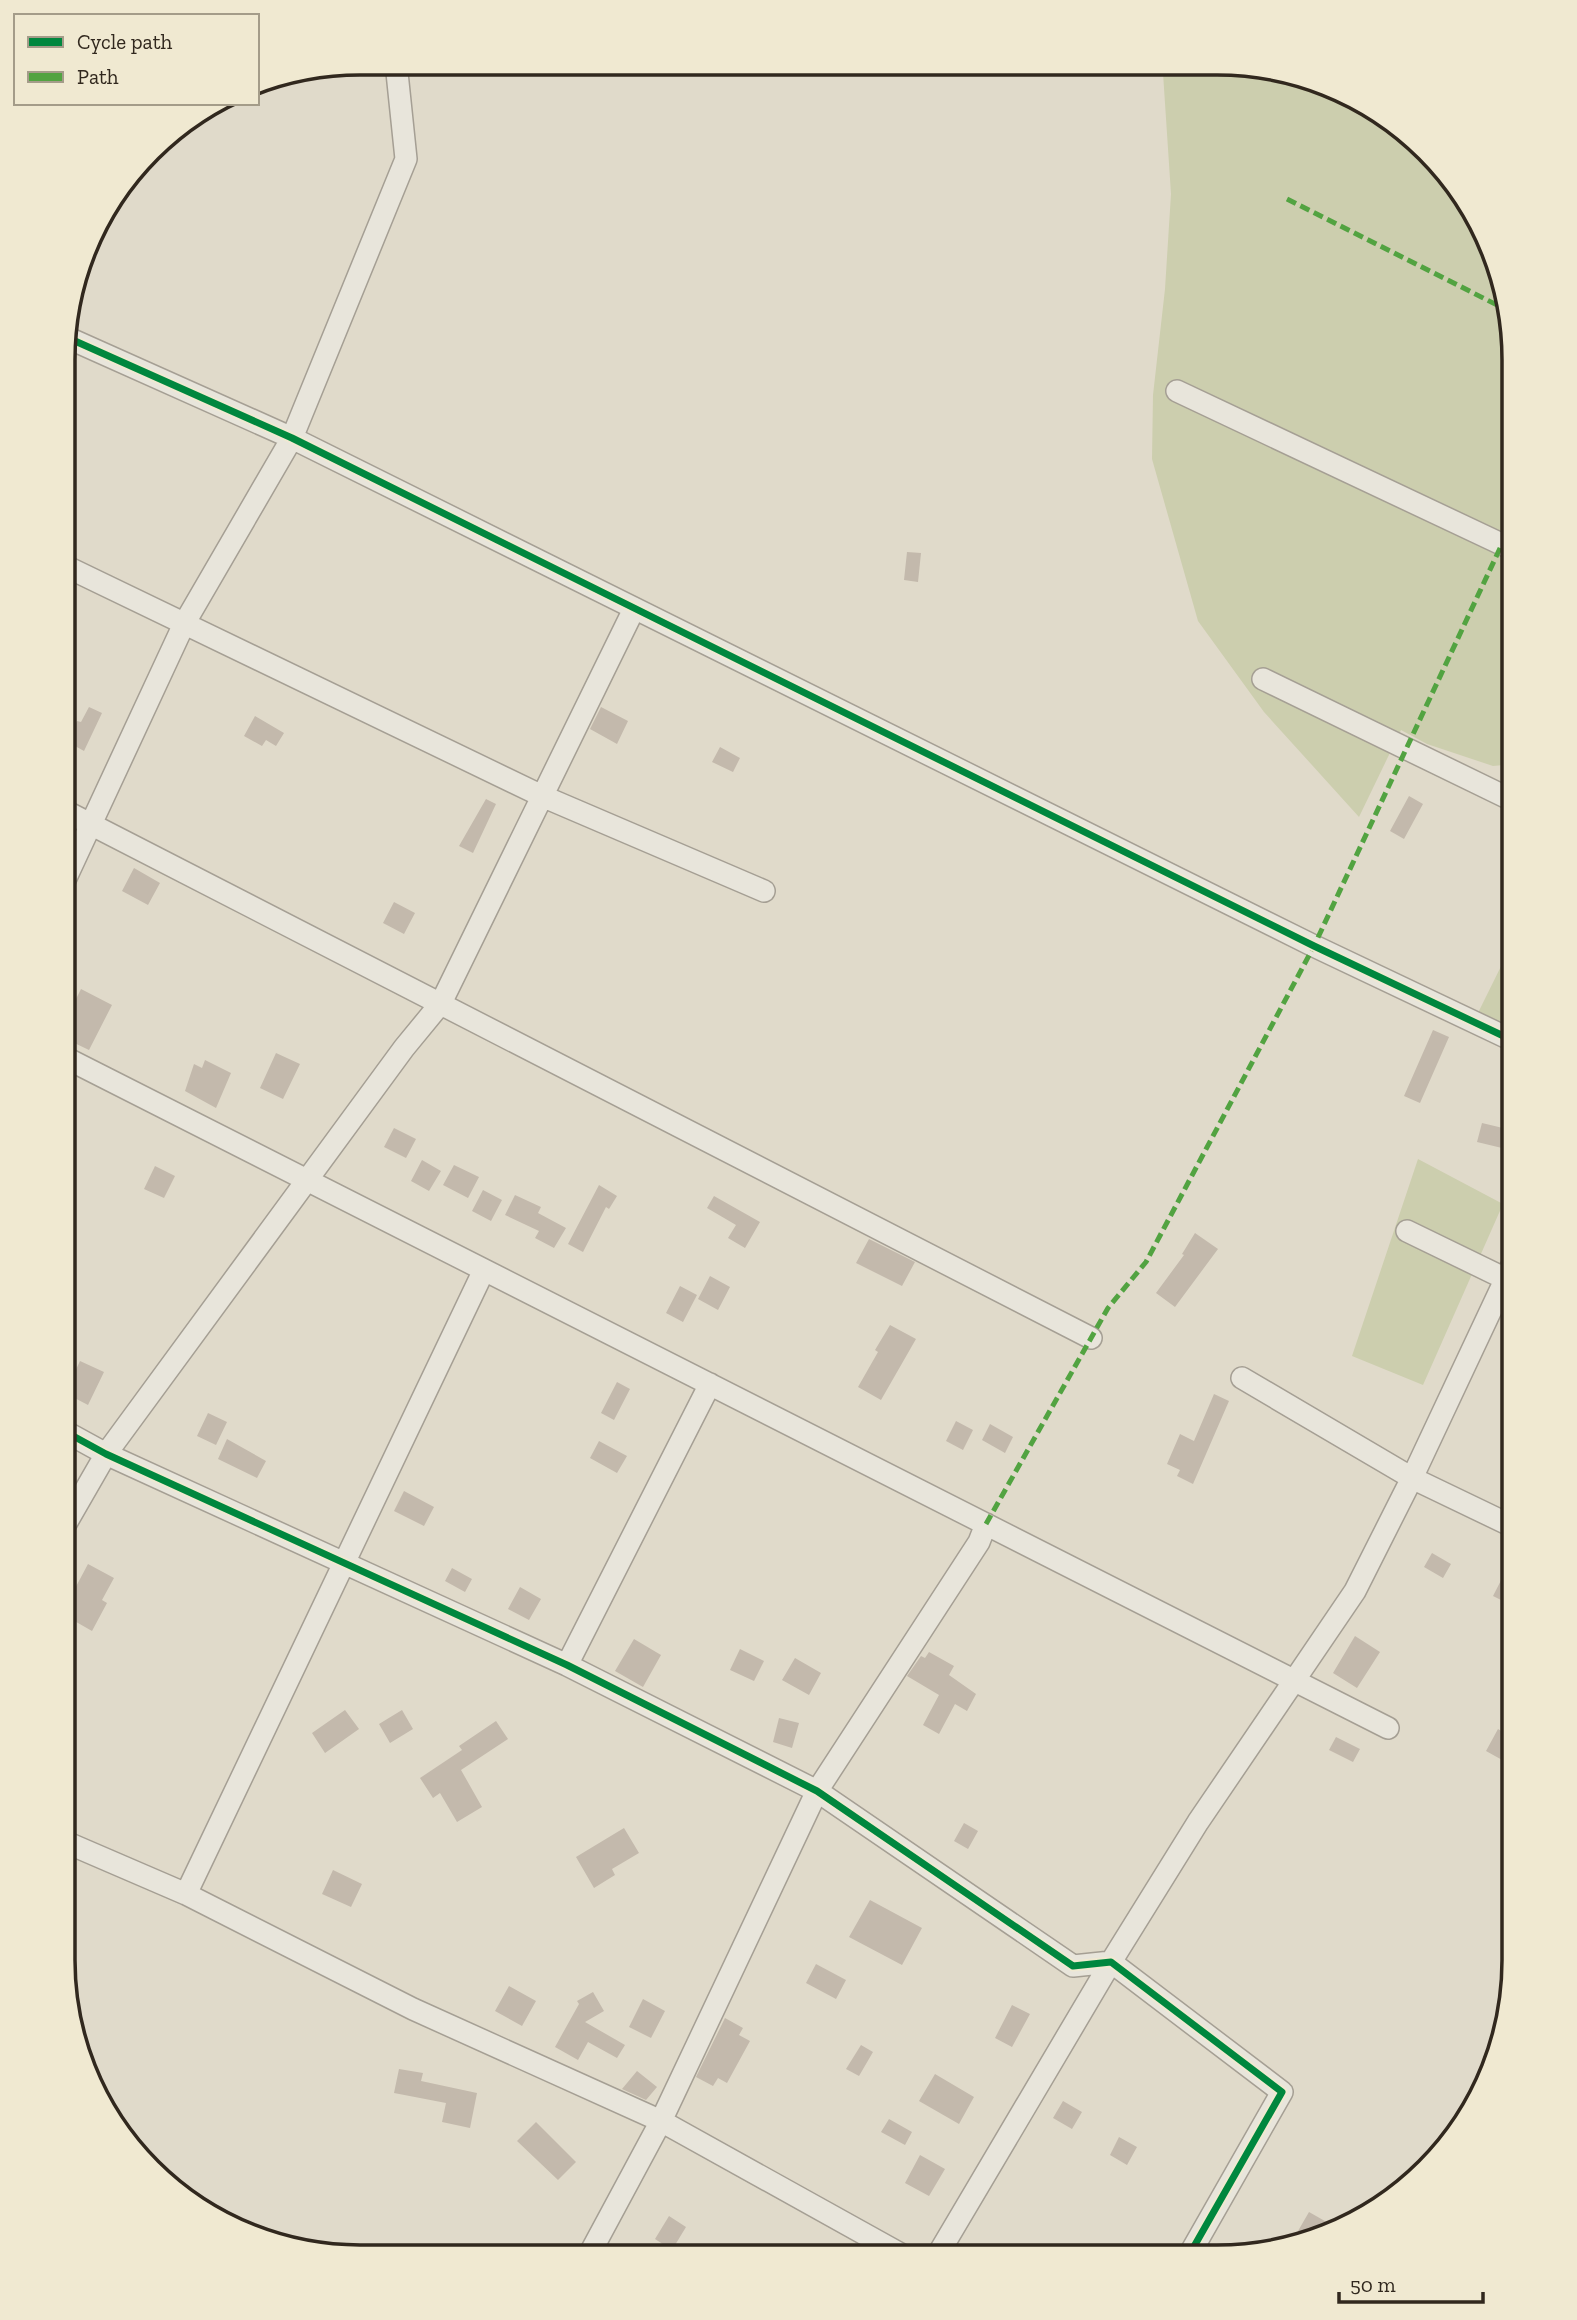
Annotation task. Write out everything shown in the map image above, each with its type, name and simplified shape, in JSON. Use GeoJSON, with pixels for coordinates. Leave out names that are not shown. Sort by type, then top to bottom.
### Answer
{"type":"FeatureCollection","features":[{"type":"Feature","properties":{"kind":"street"},"geometry":{"type":"LineString","coordinates":[[75,858],[184,624],[292,438],[406,159],[397,75]]}},
{"type":"Feature","properties":{"kind":"street"},"geometry":{"type":"LineString","coordinates":[[76,341],[292,438],[1314,946],[1502,1035]]}},
{"type":"Feature","properties":{"kind":"street"},"geometry":{"type":"LineString","coordinates":[[1177,391],[1502,544]]}},
{"type":"Feature","properties":{"kind":"street"},"geometry":{"type":"LineString","coordinates":[[75,571],[542,796],[764,891]]}},
{"type":"Feature","properties":{"kind":"street"},"geometry":{"type":"LineString","coordinates":[[75,1508],[106,1454],[309,1181],[404,1048],[441,1003],[634,610]]}},
{"type":"Feature","properties":{"kind":"street"},"geometry":{"type":"LineString","coordinates":[[1263,679],[1502,795]]}},
{"type":"Feature","properties":{"kind":"street"},"geometry":{"type":"LineString","coordinates":[[75,816],[1091,1338]]}},
{"type":"Feature","properties":{"kind":"street"},"geometry":{"type":"LineString","coordinates":[[75,1063],[1388,1728]]}},
{"type":"Feature","properties":{"kind":"street"},"geometry":{"type":"LineString","coordinates":[[1407,1231],[1502,1271]]}},
{"type":"Feature","properties":{"kind":"street"},"geometry":{"type":"LineString","coordinates":[[186,1894],[484,1270]]}},
{"type":"Feature","properties":{"kind":"street"},"geometry":{"type":"LineString","coordinates":[[944,2245],[1111,1962],[1198,1822],[1355,1591],[1502,1293]]}},
{"type":"Feature","properties":{"kind":"street"},"geometry":{"type":"LineString","coordinates":[[1242,1378],[1412,1478],[1502,1521]]}},
{"type":"Feature","properties":{"kind":"street"},"geometry":{"type":"LineString","coordinates":[[567,1665],[710,1384]]}},
{"type":"Feature","properties":{"kind":"street"},"geometry":{"type":"LineString","coordinates":[[75,1438],[567,1665],[817,1791],[1073,1966],[1111,1962],[1282,2092],[1195,2245]]}},
{"type":"Feature","properties":{"kind":"street"},"geometry":{"type":"LineString","coordinates":[[594,2245],[661,2121],[817,1791],[979,1542],[986,1524]]}},
{"type":"Feature","properties":{"kind":"street"},"geometry":{"type":"LineString","coordinates":[[75,1846],[186,1894],[413,2009],[661,2121],[884,2245]]}},
{"type":"Feature","properties":{"kind":"green space"},"geometry":{"type":"Polygon","coordinates":[[[1163,75],[1235,76],[1308,90],[1359,113],[1405,146],[1431,172],[1464,218],[1487,269],[1501,342],[1502,765],[1493,766],[1427,744],[1401,730],[1359,817],[1264,712],[1198,621],[1152,459],[1153,395],[1165,289],[1171,194],[1163,75]]]}},
{"type":"Feature","properties":{"kind":"green space"},"geometry":{"type":"Polygon","coordinates":[[[1502,964],[1502,1032],[1474,1021],[1502,964]]]}},
{"type":"Feature","properties":{"kind":"green space"},"geometry":{"type":"Polygon","coordinates":[[[1418,1159],[1502,1203],[1423,1385],[1352,1356],[1418,1159]]]}},
{"type":"Feature","properties":{"kind":"building"},"geometry":{"type":"Polygon","coordinates":[[[907,552],[921,553],[918,582],[904,580],[907,552]]]}},
{"type":"Feature","properties":{"kind":"building"},"geometry":{"type":"Polygon","coordinates":[[[89,707],[102,713],[84,751],[75,746],[75,725],[77,721],[81,722],[89,707]]]}},
{"type":"Feature","properties":{"kind":"building"},"geometry":{"type":"Polygon","coordinates":[[[601,707],[628,721],[617,744],[590,729],[601,707]]]}},
{"type":"Feature","properties":{"kind":"building"},"geometry":{"type":"Polygon","coordinates":[[[255,716],[284,733],[276,746],[266,740],[262,746],[244,736],[255,716]]]}},
{"type":"Feature","properties":{"kind":"building"},"geometry":{"type":"Polygon","coordinates":[[[720,747],[740,758],[733,772],[712,762],[720,747]]]}},
{"type":"Feature","properties":{"kind":"building"},"geometry":{"type":"Polygon","coordinates":[[[1409,796],[1423,804],[1404,839],[1390,831],[1409,796]]]}},
{"type":"Feature","properties":{"kind":"building"},"geometry":{"type":"Polygon","coordinates":[[[486,799],[496,804],[473,853],[459,846],[486,799]]]}},
{"type":"Feature","properties":{"kind":"building"},"geometry":{"type":"Polygon","coordinates":[[[134,868],[160,883],[148,905],[122,891],[134,868]]]}},
{"type":"Feature","properties":{"kind":"building"},"geometry":{"type":"Polygon","coordinates":[[[394,902],[415,913],[404,934],[383,923],[394,902]]]}},
{"type":"Feature","properties":{"kind":"building"},"geometry":{"type":"Polygon","coordinates":[[[81,989],[112,1005],[89,1050],[75,1043],[75,1001],[81,989]]]}},
{"type":"Feature","properties":{"kind":"building"},"geometry":{"type":"Polygon","coordinates":[[[1433,1030],[1449,1037],[1420,1103],[1404,1096],[1433,1030]]]}},
{"type":"Feature","properties":{"kind":"building"},"geometry":{"type":"Polygon","coordinates":[[[276,1053],[300,1064],[283,1099],[260,1088],[276,1053]]]}},
{"type":"Feature","properties":{"kind":"building"},"geometry":{"type":"Polygon","coordinates":[[[205,1060],[231,1073],[216,1108],[185,1091],[194,1064],[202,1068],[205,1060]]]}},
{"type":"Feature","properties":{"kind":"building"},"geometry":{"type":"Polygon","coordinates":[[[1482,1123],[1502,1128],[1502,1148],[1477,1142],[1482,1123]]]}},
{"type":"Feature","properties":{"kind":"building"},"geometry":{"type":"Polygon","coordinates":[[[394,1128],[416,1139],[406,1158],[384,1147],[394,1128]]]}},
{"type":"Feature","properties":{"kind":"building"},"geometry":{"type":"Polygon","coordinates":[[[422,1160],[441,1171],[429,1191],[411,1181],[422,1160]]]}},
{"type":"Feature","properties":{"kind":"building"},"geometry":{"type":"Polygon","coordinates":[[[454,1165],[479,1177],[468,1198],[443,1185],[454,1165]]]}},
{"type":"Feature","properties":{"kind":"building"},"geometry":{"type":"Polygon","coordinates":[[[155,1166],[175,1176],[164,1198],[144,1189],[155,1166]]]}},
{"type":"Feature","properties":{"kind":"building"},"geometry":{"type":"Polygon","coordinates":[[[599,1185],[617,1196],[609,1209],[606,1207],[583,1252],[568,1244],[599,1185]]]}},
{"type":"Feature","properties":{"kind":"building"},"geometry":{"type":"Polygon","coordinates":[[[483,1190],[502,1200],[491,1221],[472,1211],[483,1190]]]}},
{"type":"Feature","properties":{"kind":"building"},"geometry":{"type":"Polygon","coordinates":[[[515,1195],[541,1207],[538,1213],[566,1228],[554,1248],[535,1238],[539,1231],[505,1215],[515,1195]]]}},
{"type":"Feature","properties":{"kind":"building"},"geometry":{"type":"Polygon","coordinates":[[[714,1196],[760,1222],[745,1248],[728,1238],[736,1225],[707,1208],[714,1196]]]}},
{"type":"Feature","properties":{"kind":"building"},"geometry":{"type":"Polygon","coordinates":[[[1195,1233],[1218,1249],[1175,1307],[1156,1293],[1184,1255],[1182,1254],[1195,1233]]]}},
{"type":"Feature","properties":{"kind":"building"},"geometry":{"type":"Polygon","coordinates":[[[869,1239],[915,1262],[902,1286],[856,1263],[869,1239]]]}},
{"type":"Feature","properties":{"kind":"building"},"geometry":{"type":"Polygon","coordinates":[[[710,1276],[730,1287],[718,1310],[698,1299],[710,1276]]]}},
{"type":"Feature","properties":{"kind":"building"},"geometry":{"type":"Polygon","coordinates":[[[680,1286],[697,1295],[683,1322],[666,1313],[680,1286]]]}},
{"type":"Feature","properties":{"kind":"building"},"geometry":{"type":"Polygon","coordinates":[[[890,1325],[916,1339],[881,1400],[858,1387],[890,1325]]]}},
{"type":"Feature","properties":{"kind":"building"},"geometry":{"type":"Polygon","coordinates":[[[80,1361],[104,1372],[88,1405],[75,1398],[75,1372],[80,1361]]]}},
{"type":"Feature","properties":{"kind":"building"},"geometry":{"type":"Polygon","coordinates":[[[617,1382],[630,1389],[614,1420],[601,1413],[617,1382]]]}},
{"type":"Feature","properties":{"kind":"building"},"geometry":{"type":"Polygon","coordinates":[[[1214,1394],[1229,1401],[1193,1484],[1177,1476],[1180,1470],[1167,1464],[1180,1434],[1194,1441],[1214,1394]]]}},
{"type":"Feature","properties":{"kind":"building"},"geometry":{"type":"Polygon","coordinates":[[[208,1413],[227,1422],[216,1445],[197,1436],[208,1413]]]}},
{"type":"Feature","properties":{"kind":"building"},"geometry":{"type":"Polygon","coordinates":[[[956,1421],[973,1430],[963,1450],[946,1441],[956,1421]]]}},
{"type":"Feature","properties":{"kind":"building"},"geometry":{"type":"Polygon","coordinates":[[[990,1424],[1013,1437],[1005,1453],[982,1440],[990,1424]]]}},
{"type":"Feature","properties":{"kind":"building"},"geometry":{"type":"Polygon","coordinates":[[[227,1439],[266,1461],[257,1478],[218,1459],[227,1439]]]}},
{"type":"Feature","properties":{"kind":"building"},"geometry":{"type":"Polygon","coordinates":[[[599,1441],[627,1456],[617,1473],[590,1458],[599,1441]]]}},
{"type":"Feature","properties":{"kind":"building"},"geometry":{"type":"Polygon","coordinates":[[[404,1491],[434,1507],[424,1526],[394,1511],[404,1491]]]}},
{"type":"Feature","properties":{"kind":"building"},"geometry":{"type":"Polygon","coordinates":[[[1432,1553],[1451,1564],[1443,1578],[1424,1567],[1432,1553]]]}},
{"type":"Feature","properties":{"kind":"building"},"geometry":{"type":"Polygon","coordinates":[[[88,1564],[114,1578],[102,1600],[107,1603],[92,1631],[75,1621],[75,1588],[88,1564]]]}},
{"type":"Feature","properties":{"kind":"building"},"geometry":{"type":"Polygon","coordinates":[[[452,1568],[472,1579],[465,1592],[445,1581],[452,1568]]]}},
{"type":"Feature","properties":{"kind":"building"},"geometry":{"type":"Polygon","coordinates":[[[1502,1578],[1502,1600],[1493,1596],[1502,1578]]]}},
{"type":"Feature","properties":{"kind":"building"},"geometry":{"type":"Polygon","coordinates":[[[520,1587],[541,1599],[529,1620],[508,1609],[520,1587]]]}},
{"type":"Feature","properties":{"kind":"building"},"geometry":{"type":"Polygon","coordinates":[[[1355,1636],[1380,1652],[1357,1688],[1333,1673],[1355,1636]]]}},
{"type":"Feature","properties":{"kind":"building"},"geometry":{"type":"Polygon","coordinates":[[[634,1639],[661,1655],[643,1687],[615,1671],[634,1639]]]}},
{"type":"Feature","properties":{"kind":"building"},"geometry":{"type":"Polygon","coordinates":[[[740,1649],[764,1661],[754,1681],[730,1670],[740,1649]]]}},
{"type":"Feature","properties":{"kind":"building"},"geometry":{"type":"Polygon","coordinates":[[[929,1652],[954,1666],[949,1675],[976,1694],[967,1711],[955,1704],[939,1734],[923,1725],[939,1695],[907,1676],[921,1656],[925,1658],[929,1652]]]}},
{"type":"Feature","properties":{"kind":"building"},"geometry":{"type":"Polygon","coordinates":[[[795,1658],[821,1673],[809,1695],[782,1680],[795,1658]]]}},
{"type":"Feature","properties":{"kind":"building"},"geometry":{"type":"Polygon","coordinates":[[[345,1710],[359,1729],[325,1753],[312,1733],[345,1710]]]}},
{"type":"Feature","properties":{"kind":"building"},"geometry":{"type":"Polygon","coordinates":[[[402,1710],[413,1729],[390,1743],[379,1724],[402,1710]]]}},
{"type":"Feature","properties":{"kind":"building"},"geometry":{"type":"Polygon","coordinates":[[[779,1718],[799,1723],[792,1748],[773,1742],[779,1718]]]}},
{"type":"Feature","properties":{"kind":"building"},"geometry":{"type":"Polygon","coordinates":[[[496,1721],[508,1739],[461,1770],[482,1807],[457,1822],[440,1793],[433,1798],[420,1778],[462,1750],[459,1746],[496,1721]]]}},
{"type":"Feature","properties":{"kind":"building"},"geometry":{"type":"Polygon","coordinates":[[[1498,1729],[1502,1731],[1502,1760],[1486,1751],[1498,1729]]]}},
{"type":"Feature","properties":{"kind":"building"},"geometry":{"type":"Polygon","coordinates":[[[1336,1737],[1360,1749],[1353,1762],[1329,1750],[1336,1737]]]}},
{"type":"Feature","properties":{"kind":"building"},"geometry":{"type":"Polygon","coordinates":[[[964,1823],[978,1831],[968,1849],[954,1841],[964,1823]]]}},
{"type":"Feature","properties":{"kind":"building"},"geometry":{"type":"Polygon","coordinates":[[[624,1828],[639,1853],[612,1869],[615,1875],[594,1888],[576,1857],[624,1828]]]}},
{"type":"Feature","properties":{"kind":"building"},"geometry":{"type":"Polygon","coordinates":[[[333,1870],[362,1884],[351,1907],[322,1894],[333,1870]]]}},
{"type":"Feature","properties":{"kind":"building"},"geometry":{"type":"Polygon","coordinates":[[[870,1900],[922,1928],[902,1965],[849,1937],[870,1900]]]}},
{"type":"Feature","properties":{"kind":"building"},"geometry":{"type":"Polygon","coordinates":[[[816,1964],[846,1980],[836,1999],[806,1983],[816,1964]]]}},
{"type":"Feature","properties":{"kind":"building"},"geometry":{"type":"Polygon","coordinates":[[[509,1986],[536,2001],[522,2026],[495,2011],[509,1986]]]}},
{"type":"Feature","properties":{"kind":"building"},"geometry":{"type":"Polygon","coordinates":[[[593,1992],[604,2011],[585,2022],[625,2045],[617,2058],[588,2042],[578,2060],[555,2047],[579,2004],[577,2001],[593,1992]]]}},
{"type":"Feature","properties":{"kind":"building"},"geometry":{"type":"Polygon","coordinates":[[[643,1999],[665,2011],[651,2038],[629,2027],[643,1999]]]}},
{"type":"Feature","properties":{"kind":"building"},"geometry":{"type":"Polygon","coordinates":[[[1012,2005],[1030,2014],[1012,2047],[995,2038],[1012,2005]]]}},
{"type":"Feature","properties":{"kind":"building"},"geometry":{"type":"Polygon","coordinates":[[[725,2018],[743,2028],[739,2035],[750,2041],[727,2083],[718,2078],[713,2086],[696,2077],[725,2018]]]}},
{"type":"Feature","properties":{"kind":"building"},"geometry":{"type":"Polygon","coordinates":[[[861,2045],[873,2052],[859,2076],[846,2069],[861,2045]]]}},
{"type":"Feature","properties":{"kind":"building"},"geometry":{"type":"Polygon","coordinates":[[[399,2069],[423,2073],[421,2081],[477,2093],[470,2128],[442,2122],[446,2103],[394,2093],[399,2069]]]}},
{"type":"Feature","properties":{"kind":"building"},"geometry":{"type":"Polygon","coordinates":[[[637,2071],[657,2087],[646,2100],[622,2089],[637,2071]]]}},
{"type":"Feature","properties":{"kind":"building"},"geometry":{"type":"Polygon","coordinates":[[[935,2074],[974,2097],[959,2124],[919,2101],[935,2074]]]}},
{"type":"Feature","properties":{"kind":"building"},"geometry":{"type":"Polygon","coordinates":[[[1063,2101],[1082,2112],[1072,2129],[1053,2118],[1063,2101]]]}},
{"type":"Feature","properties":{"kind":"building"},"geometry":{"type":"Polygon","coordinates":[[[889,2119],[912,2132],[905,2145],[881,2132],[889,2119]]]}},
{"type":"Feature","properties":{"kind":"building"},"geometry":{"type":"Polygon","coordinates":[[[536,2122],[576,2162],[558,2180],[517,2141],[536,2122]]]}},
{"type":"Feature","properties":{"kind":"building"},"geometry":{"type":"Polygon","coordinates":[[[1119,2137],[1137,2147],[1127,2165],[1110,2155],[1119,2137]]]}},
{"type":"Feature","properties":{"kind":"building"},"geometry":{"type":"Polygon","coordinates":[[[920,2155],[945,2169],[929,2196],[905,2183],[920,2155]]]}},
{"type":"Feature","properties":{"kind":"building"},"geometry":{"type":"Polygon","coordinates":[[[1309,2212],[1327,2222],[1308,2230],[1298,2231],[1309,2212]]]}},
{"type":"Feature","properties":{"kind":"building"},"geometry":{"type":"Polygon","coordinates":[[[669,2216],[686,2227],[675,2245],[664,2245],[655,2239],[669,2216]]]}},
{"type":"Feature","properties":{"kind":"marked path"},"geometry":{"type":"LineString","coordinates":[[1287,199],[1496,304]]}},
{"type":"Feature","properties":{"kind":"marked path"},"geometry":{"type":"LineString","coordinates":[[986,1524],[1108,1308],[1146,1262],[1314,946],[1502,544]]}},
{"type":"Feature","properties":{"kind":"cycle path"},"geometry":{"type":"LineString","coordinates":[[76,341],[292,438],[1314,946],[1502,1035]]}},
{"type":"Feature","properties":{"kind":"cycle path"},"geometry":{"type":"LineString","coordinates":[[75,1437],[106,1454],[567,1665],[817,1791],[1073,1966],[1111,1962],[1282,2092],[1195,2245]]}}]}
